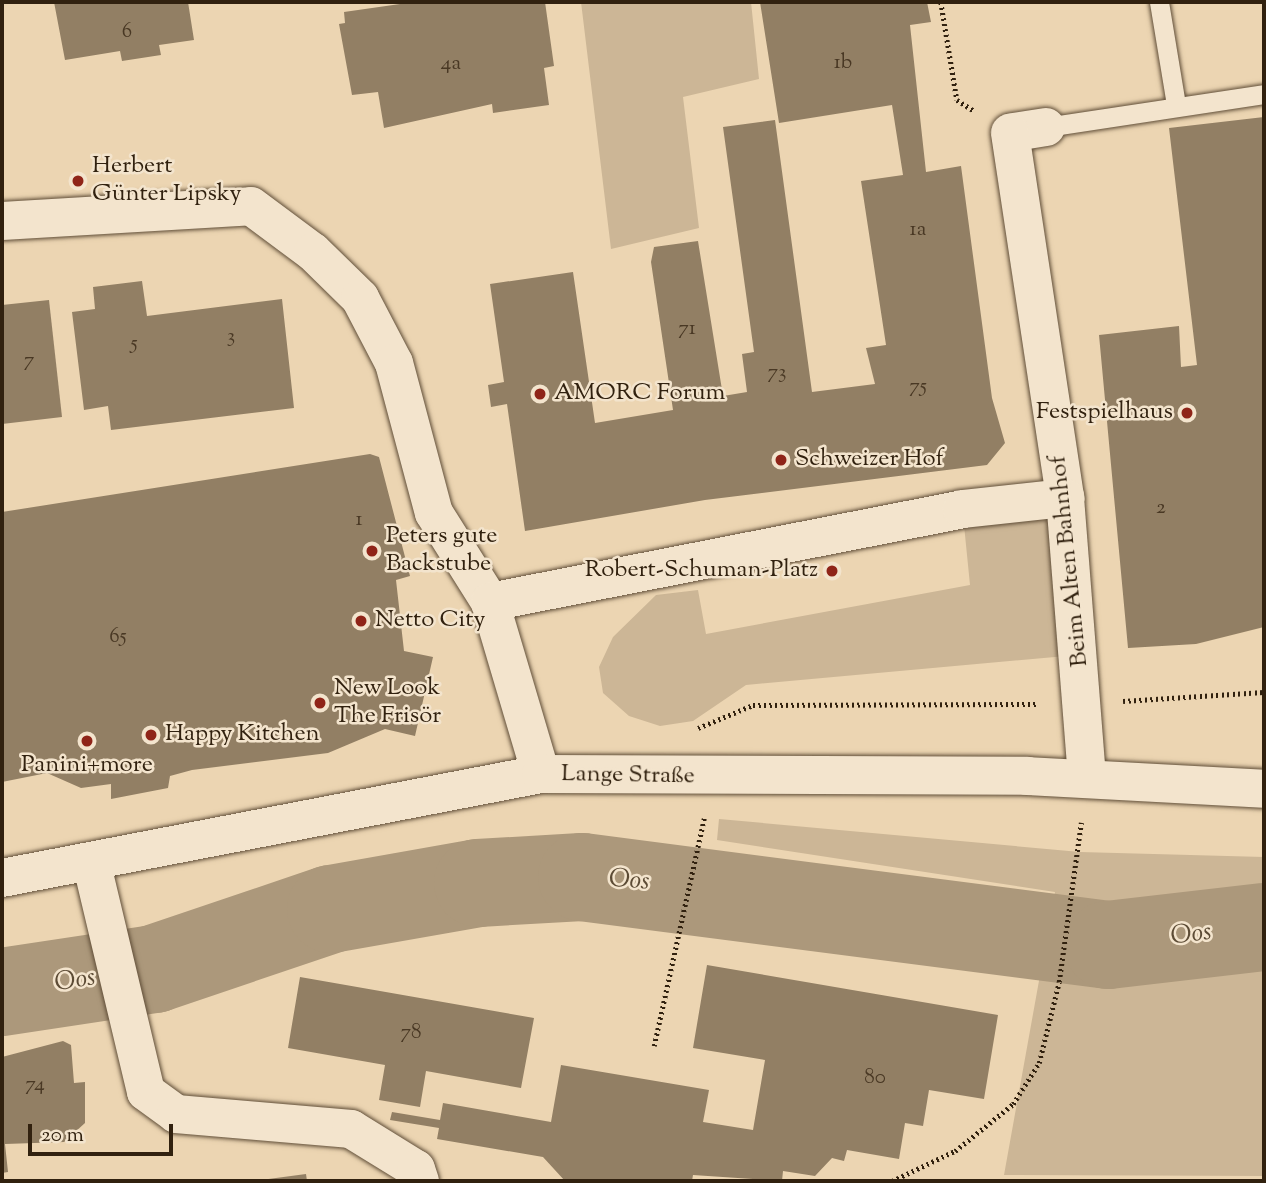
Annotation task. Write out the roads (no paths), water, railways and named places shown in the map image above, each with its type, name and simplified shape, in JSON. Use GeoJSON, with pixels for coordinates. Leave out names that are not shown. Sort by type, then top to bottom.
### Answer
{"type":"FeatureCollection","features":[{"type":"Feature","properties":{"kind":"street","name":"Beim Alten Bahnhof"},"geometry":{"type":"LineString","coordinates":[[1046,127],[1010,133],[1065,499],[1086,704],[1087,777]]}},
{"type":"Feature","properties":{"kind":"street"},"geometry":{"type":"LineString","coordinates":[[2,221],[251,206],[313,252],[360,298],[394,363],[434,513],[490,602],[541,774]]}},
{"type":"Feature","properties":{"kind":"street"},"geometry":{"type":"LineString","coordinates":[[490,602],[962,509],[1065,499]]}},
{"type":"Feature","properties":{"kind":"street","name":"Lange Straße"},"geometry":{"type":"LineString","coordinates":[[2,878],[541,774],[1087,777],[1264,789]]}},
{"type":"Feature","properties":{"kind":"street"},"geometry":{"type":"LineString","coordinates":[[91,861],[127,1032],[146,1092],[176,1114],[351,1129],[415,1169],[419,1181]]}},
{"type":"Feature","properties":{"kind":"lane"},"geometry":{"type":"LineString","coordinates":[[1158,2],[1176,105]]}},
{"type":"Feature","properties":{"kind":"lane"},"geometry":{"type":"LineString","coordinates":[[1046,127],[1176,105],[1264,94]]}},
{"type":"Feature","properties":{"kind":"waterway","name":"Oos"},"geometry":{"type":"LineString","coordinates":[[2,992],[154,969],[331,909],[478,883],[582,877],[1108,945],[1264,927]]}},
{"type":"Feature","properties":{"kind":"place","name":"Herbert Günter Lipsky"},"geometry":{"type":"Point","coordinates":[78,181]}},
{"type":"Feature","properties":{"kind":"place","name":"AMORC Forum"},"geometry":{"type":"Point","coordinates":[540,394]}},
{"type":"Feature","properties":{"kind":"place","name":"Festspielhaus"},"geometry":{"type":"Point","coordinates":[1187,413]}},
{"type":"Feature","properties":{"kind":"place","name":"Schweizer Hof"},"geometry":{"type":"Point","coordinates":[781,460]}},
{"type":"Feature","properties":{"kind":"place","name":"Peters gute Backstube"},"geometry":{"type":"Point","coordinates":[372,551]}},
{"type":"Feature","properties":{"kind":"place","name":"Robert-Schuman-Platz"},"geometry":{"type":"Point","coordinates":[832,571]}},
{"type":"Feature","properties":{"kind":"place","name":"Netto City"},"geometry":{"type":"Point","coordinates":[361,621]}},
{"type":"Feature","properties":{"kind":"place","name":"New Look The Frisör"},"geometry":{"type":"Point","coordinates":[320,703]}},
{"type":"Feature","properties":{"kind":"place","name":"Happy Kitchen"},"geometry":{"type":"Point","coordinates":[151,735]}},
{"type":"Feature","properties":{"kind":"place","name":"Panini+more"},"geometry":{"type":"Point","coordinates":[87,741]}}]}
